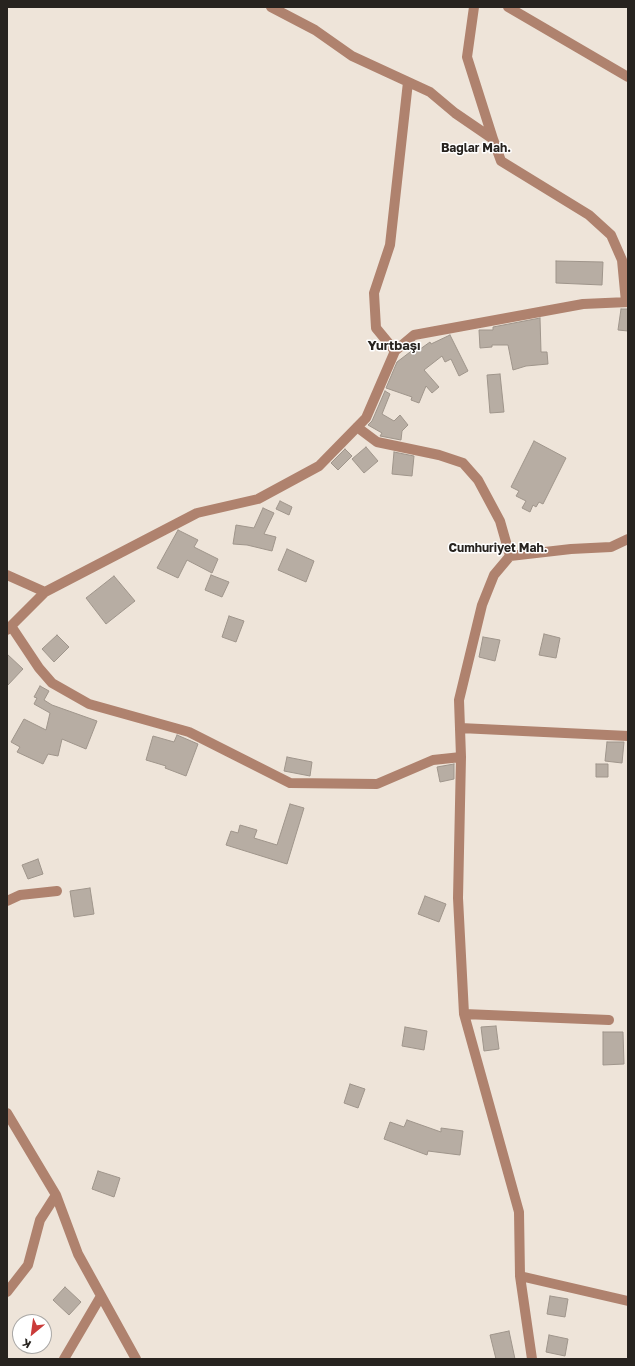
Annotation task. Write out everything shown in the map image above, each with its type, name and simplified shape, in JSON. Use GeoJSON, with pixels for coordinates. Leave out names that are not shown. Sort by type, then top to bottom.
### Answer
{"type":"FeatureCollection","features":[{"type":"Feature","properties":{"kind":"street"},"geometry":{"type":"LineString","coordinates":[[271,7],[315,30],[352,56],[430,92],[455,113],[493,139]]}},
{"type":"Feature","properties":{"kind":"street"},"geometry":{"type":"LineString","coordinates":[[462,757],[433,760],[377,784],[290,783],[189,732],[89,704],[52,683],[9,628],[45,592],[197,513],[258,499],[319,466],[366,418],[395,351],[414,335],[583,304],[627,302],[622,260],[611,235],[589,215],[501,161],[467,57],[474,7]]}},
{"type":"Feature","properties":{"kind":"street"},"geometry":{"type":"LineString","coordinates":[[508,7],[628,77]]}},
{"type":"Feature","properties":{"kind":"street"},"geometry":{"type":"LineString","coordinates":[[395,351],[376,328],[374,293],[390,245],[408,82]]}},
{"type":"Feature","properties":{"kind":"street"},"geometry":{"type":"LineString","coordinates":[[357,427],[376,442],[439,454],[463,463],[478,480],[500,521],[510,556]]}},
{"type":"Feature","properties":{"kind":"street"},"geometry":{"type":"LineString","coordinates":[[532,1359],[520,1276],[519,1212],[464,1014],[458,898],[462,757],[459,700],[482,605],[494,575],[510,556],[571,549],[611,547],[628,539]]}},
{"type":"Feature","properties":{"kind":"street"},"geometry":{"type":"LineString","coordinates":[[7,575],[45,592]]}},
{"type":"Feature","properties":{"kind":"street"},"geometry":{"type":"LineString","coordinates":[[460,728],[628,736]]}},
{"type":"Feature","properties":{"kind":"street"},"geometry":{"type":"LineString","coordinates":[[7,901],[20,895],[57,891]]}},
{"type":"Feature","properties":{"kind":"street"},"geometry":{"type":"LineString","coordinates":[[464,1014],[609,1020]]}},
{"type":"Feature","properties":{"kind":"street"},"geometry":{"type":"LineString","coordinates":[[7,1113],[56,1195],[78,1254],[136,1359]]}},
{"type":"Feature","properties":{"kind":"street"},"geometry":{"type":"LineString","coordinates":[[7,1292],[28,1265],[40,1220],[56,1195]]}},
{"type":"Feature","properties":{"kind":"street"},"geometry":{"type":"LineString","coordinates":[[520,1276],[628,1301]]}},
{"type":"Feature","properties":{"kind":"street"},"geometry":{"type":"LineString","coordinates":[[64,1359],[102,1296]]}},
{"type":"Feature","properties":{"kind":"building"},"geometry":{"type":"Polygon","coordinates":[[[556,261],[603,262],[602,285],[556,283],[556,261]]]}},
{"type":"Feature","properties":{"kind":"building"},"geometry":{"type":"Polygon","coordinates":[[[621,309],[628,309],[628,331],[618,330],[621,309]]]}},
{"type":"Feature","properties":{"kind":"building"},"geometry":{"type":"Polygon","coordinates":[[[540,318],[541,352],[547,352],[548,364],[526,366],[513,370],[508,345],[492,345],[492,347],[480,348],[479,330],[493,330],[493,327],[540,318]]]}},
{"type":"Feature","properties":{"kind":"building"},"geometry":{"type":"Polygon","coordinates":[[[450,335],[468,371],[459,376],[451,359],[445,362],[442,356],[424,370],[439,387],[432,393],[426,386],[419,403],[411,400],[412,397],[386,388],[397,362],[414,349],[416,352],[430,342],[431,344],[450,335]]]}},
{"type":"Feature","properties":{"kind":"building"},"geometry":{"type":"Polygon","coordinates":[[[500,374],[504,412],[490,413],[487,375],[500,374]]]}},
{"type":"Feature","properties":{"kind":"building"},"geometry":{"type":"Polygon","coordinates":[[[385,391],[390,394],[382,414],[394,421],[400,415],[408,425],[402,431],[401,440],[380,436],[382,433],[368,425],[372,421],[385,391]]]}},
{"type":"Feature","properties":{"kind":"building"},"geometry":{"type":"Polygon","coordinates":[[[534,441],[566,458],[543,504],[539,502],[536,507],[533,505],[530,512],[522,508],[526,501],[516,496],[519,491],[511,487],[534,441]]]}},
{"type":"Feature","properties":{"kind":"building"},"geometry":{"type":"Polygon","coordinates":[[[366,447],[378,461],[364,473],[352,459],[366,447]]]}},
{"type":"Feature","properties":{"kind":"building"},"geometry":{"type":"Polygon","coordinates":[[[345,449],[352,456],[338,470],[331,463],[345,449]]]}},
{"type":"Feature","properties":{"kind":"building"},"geometry":{"type":"Polygon","coordinates":[[[394,452],[414,456],[412,476],[392,474],[394,452]]]}},
{"type":"Feature","properties":{"kind":"building"},"geometry":{"type":"Polygon","coordinates":[[[280,501],[292,507],[289,515],[276,509],[280,501]]]}},
{"type":"Feature","properties":{"kind":"building"},"geometry":{"type":"Polygon","coordinates":[[[263,508],[274,513],[264,534],[276,537],[272,551],[247,545],[233,544],[236,525],[254,528],[263,508]]]}},
{"type":"Feature","properties":{"kind":"building"},"geometry":{"type":"Polygon","coordinates":[[[178,530],[198,540],[194,547],[218,559],[212,573],[187,560],[178,578],[157,568],[178,530]]]}},
{"type":"Feature","properties":{"kind":"building"},"geometry":{"type":"Polygon","coordinates":[[[287,549],[314,561],[306,582],[278,570],[287,549]]]}},
{"type":"Feature","properties":{"kind":"building"},"geometry":{"type":"Polygon","coordinates":[[[211,575],[229,582],[222,597],[205,590],[211,575]]]}},
{"type":"Feature","properties":{"kind":"building"},"geometry":{"type":"Polygon","coordinates":[[[114,576],[135,601],[106,624],[86,598],[114,576]]]}},
{"type":"Feature","properties":{"kind":"building"},"geometry":{"type":"Polygon","coordinates":[[[229,616],[244,621],[236,642],[222,637],[229,616]]]}},
{"type":"Feature","properties":{"kind":"building"},"geometry":{"type":"Polygon","coordinates":[[[544,634],[560,638],[556,658],[539,655],[544,634]]]}},
{"type":"Feature","properties":{"kind":"building"},"geometry":{"type":"Polygon","coordinates":[[[57,635],[69,647],[54,662],[42,649],[57,635]]]}},
{"type":"Feature","properties":{"kind":"building"},"geometry":{"type":"Polygon","coordinates":[[[483,637],[500,640],[495,661],[479,657],[483,637]]]}},
{"type":"Feature","properties":{"kind":"building"},"geometry":{"type":"Polygon","coordinates":[[[7,654],[23,669],[7,686],[7,654]]]}},
{"type":"Feature","properties":{"kind":"building"},"geometry":{"type":"Polygon","coordinates":[[[40,686],[49,691],[44,700],[52,705],[97,721],[86,749],[62,739],[58,756],[48,754],[43,764],[17,752],[20,747],[11,742],[24,719],[46,730],[50,713],[34,704],[37,698],[34,697],[40,686]]]}},
{"type":"Feature","properties":{"kind":"building"},"geometry":{"type":"Polygon","coordinates":[[[177,735],[198,744],[186,776],[165,768],[166,766],[146,760],[153,736],[174,742],[177,735]]]}},
{"type":"Feature","properties":{"kind":"building"},"geometry":{"type":"Polygon","coordinates":[[[607,742],[624,742],[622,763],[605,761],[607,742]]]}},
{"type":"Feature","properties":{"kind":"building"},"geometry":{"type":"Polygon","coordinates":[[[287,757],[312,762],[310,776],[284,771],[287,757]]]}},
{"type":"Feature","properties":{"kind":"building"},"geometry":{"type":"Polygon","coordinates":[[[454,764],[454,779],[440,782],[437,767],[454,764]]]}},
{"type":"Feature","properties":{"kind":"building"},"geometry":{"type":"Polygon","coordinates":[[[596,764],[608,764],[608,777],[596,777],[596,764]]]}},
{"type":"Feature","properties":{"kind":"building"},"geometry":{"type":"Polygon","coordinates":[[[290,804],[304,808],[287,864],[226,845],[231,831],[238,833],[240,825],[257,830],[254,838],[277,845],[290,804]]]}},
{"type":"Feature","properties":{"kind":"building"},"geometry":{"type":"Polygon","coordinates":[[[38,859],[43,874],[28,879],[22,865],[38,859]]]}},
{"type":"Feature","properties":{"kind":"building"},"geometry":{"type":"Polygon","coordinates":[[[90,888],[94,914],[74,917],[70,891],[90,888]]]}},
{"type":"Feature","properties":{"kind":"building"},"geometry":{"type":"Polygon","coordinates":[[[425,896],[446,904],[439,922],[418,914],[425,896]]]}},
{"type":"Feature","properties":{"kind":"building"},"geometry":{"type":"Polygon","coordinates":[[[496,1026],[499,1049],[484,1051],[481,1027],[496,1026]]]}},
{"type":"Feature","properties":{"kind":"building"},"geometry":{"type":"Polygon","coordinates":[[[405,1027],[427,1031],[424,1050],[402,1046],[405,1027]]]}},
{"type":"Feature","properties":{"kind":"building"},"geometry":{"type":"Polygon","coordinates":[[[603,1032],[623,1032],[624,1064],[603,1065],[603,1032]]]}},
{"type":"Feature","properties":{"kind":"building"},"geometry":{"type":"Polygon","coordinates":[[[350,1084],[365,1089],[358,1108],[344,1103],[350,1084]]]}},
{"type":"Feature","properties":{"kind":"building"},"geometry":{"type":"Polygon","coordinates":[[[407,1120],[441,1132],[441,1128],[463,1131],[460,1155],[428,1151],[427,1155],[384,1139],[390,1122],[404,1127],[407,1120]]]}},
{"type":"Feature","properties":{"kind":"building"},"geometry":{"type":"Polygon","coordinates":[[[98,1171],[120,1178],[114,1197],[92,1189],[98,1171]]]}},
{"type":"Feature","properties":{"kind":"building"},"geometry":{"type":"Polygon","coordinates":[[[65,1287],[81,1302],[69,1315],[53,1300],[65,1287]]]}},
{"type":"Feature","properties":{"kind":"building"},"geometry":{"type":"Polygon","coordinates":[[[550,1296],[568,1299],[565,1317],[547,1314],[550,1296]]]}},
{"type":"Feature","properties":{"kind":"building"},"geometry":{"type":"Polygon","coordinates":[[[509,1331],[515,1359],[496,1359],[490,1335],[509,1331]]]}},
{"type":"Feature","properties":{"kind":"building"},"geometry":{"type":"Polygon","coordinates":[[[549,1335],[568,1339],[565,1356],[546,1352],[549,1335]]]}},
{"type":"Feature","properties":{"kind":"district","name":"Bağlar Mah."},"geometry":{"type":"Point","coordinates":[476,148]}},
{"type":"Feature","properties":{"kind":"district","name":"Yurtbaşı"},"geometry":{"type":"Point","coordinates":[394,346]}},
{"type":"Feature","properties":{"kind":"district","name":"Cumhuriyet Mah."},"geometry":{"type":"Point","coordinates":[498,548]}}]}
